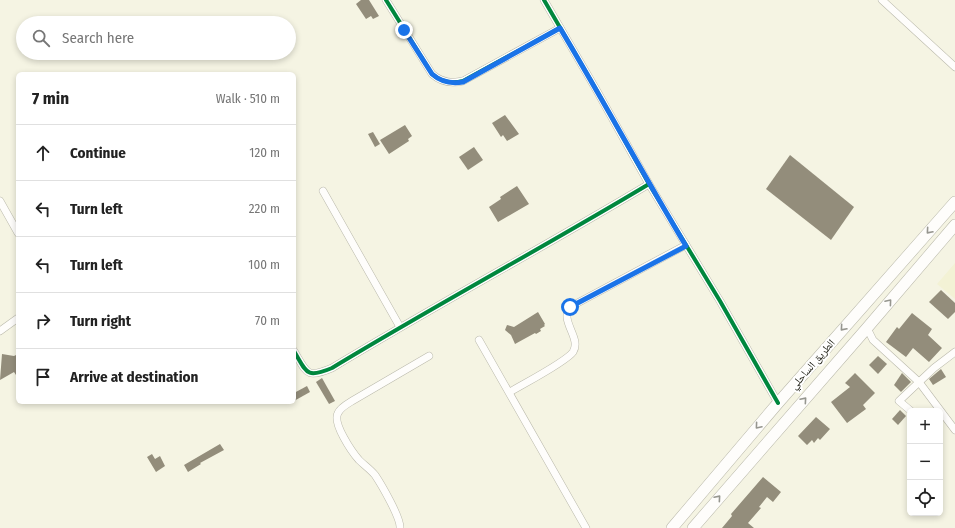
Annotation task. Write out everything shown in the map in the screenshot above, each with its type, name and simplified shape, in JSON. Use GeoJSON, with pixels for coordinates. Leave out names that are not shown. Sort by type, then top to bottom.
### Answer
{"type":"FeatureCollection","features":[{"type":"Feature","properties":{"kind":"highway","name":"الطريق الساحلي"},"geometry":{"type":"LineString","coordinates":[[672,528],[778,403],[955,202]]}},
{"type":"Feature","properties":{"kind":"highway","name":"الطريق الساحلي"},"geometry":{"type":"LineString","coordinates":[[693,528],[955,225]]}},
{"type":"Feature","properties":{"kind":"street"},"geometry":{"type":"LineString","coordinates":[[386,0],[432,74],[438,80],[443,81],[463,82],[560,28]]}},
{"type":"Feature","properties":{"kind":"street"},"geometry":{"type":"LineString","coordinates":[[544,0],[649,184],[778,403]]}},
{"type":"Feature","properties":{"kind":"street"},"geometry":{"type":"LineString","coordinates":[[882,0],[955,67]]}},
{"type":"Feature","properties":{"kind":"street"},"geometry":{"type":"LineString","coordinates":[[296,355],[304,369],[309,373],[316,374],[332,368],[400,327],[567,233],[649,184]]}},
{"type":"Feature","properties":{"kind":"street"},"geometry":{"type":"LineString","coordinates":[[323,191],[400,327]]}},
{"type":"Feature","properties":{"kind":"street"},"geometry":{"type":"LineString","coordinates":[[0,201],[16,229]]}},
{"type":"Feature","properties":{"kind":"street"},"geometry":{"type":"LineString","coordinates":[[510,392],[560,363],[573,352],[575,346],[567,318],[570,307],[686,246]]}},
{"type":"Feature","properties":{"kind":"street"},"geometry":{"type":"LineString","coordinates":[[0,331],[16,319]]}},
{"type":"Feature","properties":{"kind":"street"},"geometry":{"type":"LineString","coordinates":[[867,328],[873,340],[919,382],[955,430]]}},
{"type":"Feature","properties":{"kind":"street"},"geometry":{"type":"LineString","coordinates":[[479,340],[510,392],[586,528]]}},
{"type":"Feature","properties":{"kind":"street"},"geometry":{"type":"LineString","coordinates":[[908,408],[900,401],[919,382],[955,352]]}},
{"type":"Feature","properties":{"kind":"street"},"geometry":{"type":"LineString","coordinates":[[400,528],[395,511],[378,481],[359,460],[343,437],[336,418],[337,413],[352,401],[429,356]]}},
{"type":"Feature","properties":{"kind":"shaded area"},"geometry":{"type":"Polygon","coordinates":[[[955,263],[955,299],[937,284],[955,263]]]}},
{"type":"Feature","properties":{"kind":"building"},"geometry":{"type":"Polygon","coordinates":[[[361,0],[369,0],[379,16],[373,19],[371,16],[366,19],[356,4],[361,0]]]}},
{"type":"Feature","properties":{"kind":"building"},"geometry":{"type":"Polygon","coordinates":[[[505,115],[519,134],[507,141],[503,135],[501,137],[492,123],[505,115]]]}},
{"type":"Feature","properties":{"kind":"building"},"geometry":{"type":"Polygon","coordinates":[[[405,125],[412,136],[408,139],[409,141],[389,154],[380,140],[405,125]]]}},
{"type":"Feature","properties":{"kind":"building"},"geometry":{"type":"Polygon","coordinates":[[[373,132],[380,144],[375,147],[368,134],[373,132]]]}},
{"type":"Feature","properties":{"kind":"building"},"geometry":{"type":"Polygon","coordinates":[[[474,147],[483,160],[468,170],[459,157],[474,147]]]}},
{"type":"Feature","properties":{"kind":"building"},"geometry":{"type":"Polygon","coordinates":[[[790,155],[854,207],[831,240],[766,189],[790,155]]]}},
{"type":"Feature","properties":{"kind":"building"},"geometry":{"type":"Polygon","coordinates":[[[517,186],[529,204],[498,222],[489,207],[501,199],[500,197],[517,186]]]}},
{"type":"Feature","properties":{"kind":"building"},"geometry":{"type":"Polygon","coordinates":[[[941,290],[955,303],[955,312],[948,319],[929,302],[941,290]]]}},
{"type":"Feature","properties":{"kind":"building"},"geometry":{"type":"Polygon","coordinates":[[[538,312],[545,326],[536,334],[535,333],[515,344],[511,335],[505,330],[507,325],[514,327],[538,312]]]}},
{"type":"Feature","properties":{"kind":"building"},"geometry":{"type":"Polygon","coordinates":[[[912,313],[932,329],[928,335],[942,348],[929,362],[913,348],[906,357],[886,342],[897,327],[899,329],[912,313]]]}},
{"type":"Feature","properties":{"kind":"building"},"geometry":{"type":"Polygon","coordinates":[[[2,354],[16,355],[16,375],[14,372],[0,380],[2,354]]]}},
{"type":"Feature","properties":{"kind":"building"},"geometry":{"type":"Polygon","coordinates":[[[878,356],[887,364],[878,374],[869,365],[878,356]]]}},
{"type":"Feature","properties":{"kind":"building"},"geometry":{"type":"Polygon","coordinates":[[[941,369],[946,377],[933,385],[929,379],[941,369]]]}},
{"type":"Feature","properties":{"kind":"building"},"geometry":{"type":"Polygon","coordinates":[[[855,373],[875,393],[863,405],[866,409],[847,423],[831,402],[850,387],[845,383],[855,373]]]}},
{"type":"Feature","properties":{"kind":"building"},"geometry":{"type":"Polygon","coordinates":[[[902,373],[911,382],[901,392],[894,385],[902,373]]]}},
{"type":"Feature","properties":{"kind":"building"},"geometry":{"type":"Polygon","coordinates":[[[322,378],[335,401],[329,404],[316,382],[322,378]]]}},
{"type":"Feature","properties":{"kind":"building"},"geometry":{"type":"Polygon","coordinates":[[[307,386],[310,392],[296,400],[296,392],[307,386]]]}},
{"type":"Feature","properties":{"kind":"building"},"geometry":{"type":"Polygon","coordinates":[[[900,410],[906,416],[898,425],[892,419],[900,410]]]}},
{"type":"Feature","properties":{"kind":"building"},"geometry":{"type":"Polygon","coordinates":[[[816,417],[830,429],[820,440],[818,438],[814,443],[812,440],[807,445],[798,436],[816,417]]]}},
{"type":"Feature","properties":{"kind":"building"},"geometry":{"type":"Polygon","coordinates":[[[220,444],[224,450],[200,463],[201,464],[188,472],[184,465],[220,444]]]}},
{"type":"Feature","properties":{"kind":"building"},"geometry":{"type":"Polygon","coordinates":[[[152,454],[155,459],[160,456],[165,466],[156,472],[147,457],[152,454]]]}},
{"type":"Feature","properties":{"kind":"building"},"geometry":{"type":"Polygon","coordinates":[[[763,477],[781,492],[773,502],[767,497],[759,507],[761,508],[748,523],[754,528],[722,528],[732,516],[731,514],[763,477]]]}},
{"type":"Feature","properties":{"kind":"cycle path"},"geometry":{"type":"LineString","coordinates":[[386,0],[432,74],[446,82],[463,81],[560,28]]}},
{"type":"Feature","properties":{"kind":"cycle path"},"geometry":{"type":"LineString","coordinates":[[544,0],[649,184],[720,301],[778,403]]}},
{"type":"Feature","properties":{"kind":"cycle path"},"geometry":{"type":"LineString","coordinates":[[296,354],[308,372],[317,373],[332,368],[649,184]]}},
{"type":"Feature","properties":{"kind":"route"},"geometry":{"type":"LineString","coordinates":[[404,30],[432,74],[438,80],[463,82],[471,76],[560,28],[686,246],[570,307]]}}]}
